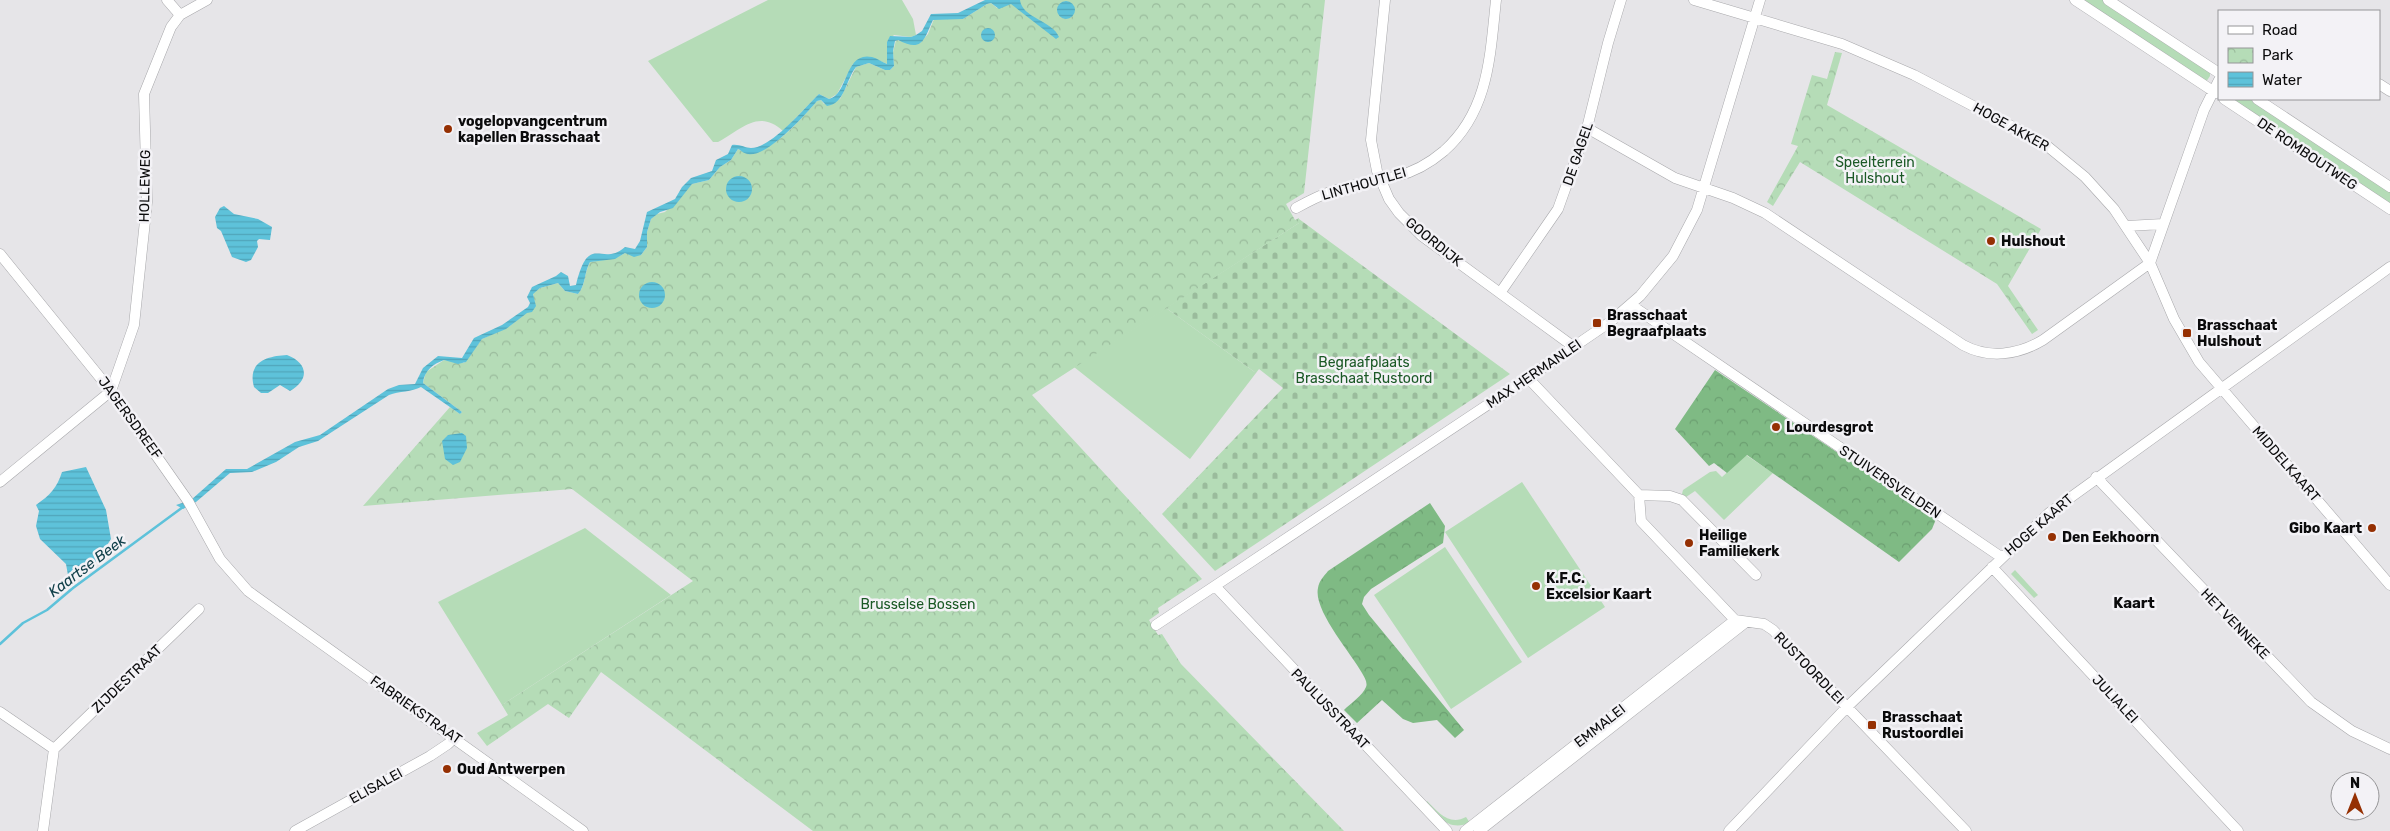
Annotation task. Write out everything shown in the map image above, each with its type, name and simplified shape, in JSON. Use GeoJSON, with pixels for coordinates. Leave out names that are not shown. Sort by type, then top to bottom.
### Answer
{"type":"FeatureCollection","features":[{"type":"Feature","properties":{"kind":"street"},"geometry":{"type":"LineString","coordinates":[[167,0],[180,15],[207,0]]}},
{"type":"Feature","properties":{"kind":"street","name":"GOORDIJK"},"geometry":{"type":"LineString","coordinates":[[1385,0],[1372,123],[1374,157],[1380,180],[1394,206],[1410,226],[1574,347]]}},
{"type":"Feature","properties":{"kind":"street","name":"LINTHOUTLEI"},"geometry":{"type":"LineString","coordinates":[[1296,208],[1331,191],[1398,176],[1427,163],[1451,144],[1478,106],[1488,74],[1496,0]]}},
{"type":"Feature","properties":{"kind":"street","name":"DE GAGEL"},"geometry":{"type":"LineString","coordinates":[[1500,293],[1558,210],[1588,128],[1608,43],[1622,0]]}},
{"type":"Feature","properties":{"kind":"street","name":"HOGE AKKER"},"geometry":{"type":"LineString","coordinates":[[1694,0],[1842,44],[1866,53],[1914,75],[2021,130],[2046,145],[2085,177],[2127,226],[2150,263],[2182,334],[2199,362],[2221,389]]}},
{"type":"Feature","properties":{"kind":"street","name":"MAX HERMANLEI"},"geometry":{"type":"LineString","coordinates":[[1156,625],[1574,347],[1631,305],[1649,287],[1673,256],[1694,218],[1705,189],[1760,0]]}},
{"type":"Feature","properties":{"kind":"street"},"geometry":{"type":"LineString","coordinates":[[1588,128],[1687,184],[1752,205],[1963,345],[1985,353],[2002,354],[2030,348],[2150,263],[2163,224],[2215,93],[2075,0]]}},
{"type":"Feature","properties":{"kind":"street"},"geometry":{"type":"LineString","coordinates":[[2108,0],[2218,72]]}},
{"type":"Feature","properties":{"kind":"street","name":"HOLLEWEG"},"geometry":{"type":"LineString","coordinates":[[111,391],[134,326],[147,202],[144,94],[172,27],[180,15]]}},
{"type":"Feature","properties":{"kind":"street","name":"DE ROMBOUTWEG"},"geometry":{"type":"LineString","coordinates":[[2226,100],[2390,209]]}},
{"type":"Feature","properties":{"kind":"street","name":"DE ROMBOUTWEG"},"geometry":{"type":"LineString","coordinates":[[2259,100],[2390,187]]}},
{"type":"Feature","properties":{"kind":"street"},"geometry":{"type":"LineString","coordinates":[[2127,226],[2163,224]]}},
{"type":"Feature","properties":{"kind":"street","name":"JAGERSDREEF"},"geometry":{"type":"LineString","coordinates":[[0,254],[111,391],[190,503],[220,559],[248,591]]}},
{"type":"Feature","properties":{"kind":"street","name":"HOGE KAART"},"geometry":{"type":"LineString","coordinates":[[1729,831],[1847,707],[2001,557],[2049,513],[2096,477],[2390,267]]}},
{"type":"Feature","properties":{"kind":"street","name":"STUIVERSVELDEN"},"geometry":{"type":"LineString","coordinates":[[1631,305],[2001,557]]}},
{"type":"Feature","properties":{"kind":"street"},"geometry":{"type":"LineString","coordinates":[[1528,378],[1639,494],[1646,496],[1662,495],[1682,500],[1756,574]]}},
{"type":"Feature","properties":{"kind":"street","name":"MIDDELKAART"},"geometry":{"type":"LineString","coordinates":[[2221,389],[2390,585]]}},
{"type":"Feature","properties":{"kind":"street"},"geometry":{"type":"LineString","coordinates":[[0,482],[111,391]]}},
{"type":"Feature","properties":{"kind":"street","name":"HET VENNEKE"},"geometry":{"type":"LineString","coordinates":[[2096,477],[2311,702],[2352,732],[2390,749]]}},
{"type":"Feature","properties":{"kind":"street"},"geometry":{"type":"LineString","coordinates":[[1639,494],[1641,521],[1735,620]]}},
{"type":"Feature","properties":{"kind":"street","name":"JULIALEI"},"geometry":{"type":"LineString","coordinates":[[1992,567],[2238,831]]}},
{"type":"Feature","properties":{"kind":"street","name":"PAULUSSTRAAT"},"geometry":{"type":"LineString","coordinates":[[1215,586],[1447,831]]}},
{"type":"Feature","properties":{"kind":"street","name":"FABRIEKSTRAAT"},"geometry":{"type":"LineString","coordinates":[[248,591],[583,831]]}},
{"type":"Feature","properties":{"kind":"street","name":"ZIJDESTRAAT"},"geometry":{"type":"LineString","coordinates":[[54,749],[199,609]]}},
{"type":"Feature","properties":{"kind":"street","name":"RUSTOORDLEI"},"geometry":{"type":"LineString","coordinates":[[1735,620],[1764,624],[1773,630],[1966,831]]}},
{"type":"Feature","properties":{"kind":"street","name":"EMMALEI"},"geometry":{"type":"LineString","coordinates":[[1465,831],[1735,620]]}},
{"type":"Feature","properties":{"kind":"street","name":"EMMALEI"},"geometry":{"type":"LineString","coordinates":[[1479,831],[1746,622]]}},
{"type":"Feature","properties":{"kind":"street"},"geometry":{"type":"LineString","coordinates":[[0,712],[54,749],[44,831]]}},
{"type":"Feature","properties":{"kind":"street","name":"ELISALEI"},"geometry":{"type":"LineString","coordinates":[[295,831],[430,756],[454,738]]}},
{"type":"Feature","properties":{"kind":"green space"},"geometry":{"type":"Polygon","coordinates":[[[768,0],[902,0],[913,19],[916,35],[911,37],[894,35],[887,42],[887,64],[878,60],[853,64],[837,94],[829,99],[819,94],[783,131],[774,124],[758,121],[742,127],[718,142],[713,142],[648,61],[768,0]]]}},
{"type":"Feature","properties":{"kind":"green space","name":"Brusselse Bossen"},"geometry":{"type":"Polygon","coordinates":[[[1014,0],[1325,0],[1304,193],[1286,204],[1295,220],[1299,218],[1299,223],[1032,395],[1202,579],[1158,608],[1159,613],[1149,620],[1158,635],[1162,634],[1181,664],[1344,831],[813,831],[601,672],[569,718],[548,704],[487,746],[477,733],[508,715],[502,705],[693,581],[572,489],[363,506],[450,407],[460,414],[462,412],[423,383],[426,372],[444,360],[464,363],[482,339],[510,326],[535,305],[533,293],[540,288],[558,283],[565,291],[578,294],[590,262],[618,257],[625,253],[641,255],[647,247],[647,232],[651,219],[657,214],[665,212],[692,184],[709,180],[720,167],[731,160],[738,149],[752,154],[771,145],[788,132],[817,101],[821,100],[824,104],[840,99],[856,67],[869,63],[885,70],[890,70],[894,66],[893,52],[896,40],[920,43],[928,34],[934,19],[963,19],[987,4],[991,3],[997,8],[1014,0]]]}},
{"type":"Feature","properties":{"kind":"green space"},"geometry":{"type":"Polygon","coordinates":[[[2083,0],[2103,0],[2210,71],[2210,76],[2206,82],[2083,0]]]}},
{"type":"Feature","properties":{"kind":"green space","name":"Speelterrein Hulshout"},"geometry":{"type":"Polygon","coordinates":[[[1835,52],[1842,53],[1827,105],[2041,229],[2008,286],[2038,330],[2032,334],[1997,284],[1800,162],[1773,206],[1767,202],[1798,146],[1791,144],[1812,75],[1827,79],[1835,52]]]}},
{"type":"Feature","properties":{"kind":"green space"},"geometry":{"type":"Polygon","coordinates":[[[2234,100],[2254,100],[2390,190],[2390,204],[2234,100]]]}},
{"type":"Feature","properties":{"kind":"green space","name":"Begraafplaats Brasschaat Rustoord"},"geometry":{"type":"Polygon","coordinates":[[[1299,219],[1510,374],[1215,571],[1162,514],[1283,388],[1259,369],[1256,373],[1166,308],[1299,223],[1299,219]]]}},
{"type":"Feature","properties":{"kind":"green space"},"geometry":{"type":"Polygon","coordinates":[[[1166,308],[1256,373],[1190,459],[1074,367],[1166,308]]]}},
{"type":"Feature","properties":{"kind":"green space"},"geometry":{"type":"Polygon","coordinates":[[[1715,370],[1936,519],[1932,529],[1899,562],[1747,455],[1727,473],[1714,463],[1709,466],[1675,429],[1715,370]]]}},
{"type":"Feature","properties":{"kind":"green space"},"geometry":{"type":"Polygon","coordinates":[[[1746,455],[1773,473],[1724,520],[1695,491],[1686,497],[1682,494],[1683,490],[1710,472],[1716,471],[1722,477],[1746,455]]]}},
{"type":"Feature","properties":{"kind":"green space","name":"K.F.C. Excelsior Kaart"},"geometry":{"type":"Polygon","coordinates":[[[1522,482],[1605,607],[1528,658],[1445,532],[1522,482]]]}},
{"type":"Feature","properties":{"kind":"green space"},"geometry":{"type":"Polygon","coordinates":[[[1430,503],[1445,526],[1443,543],[1371,589],[1364,597],[1362,604],[1464,730],[1455,738],[1437,720],[1413,723],[1403,719],[1382,700],[1357,723],[1344,710],[1362,693],[1366,687],[1366,681],[1327,619],[1318,597],[1319,583],[1328,571],[1430,503]]]}},
{"type":"Feature","properties":{"kind":"green space"},"geometry":{"type":"Polygon","coordinates":[[[585,528],[671,595],[502,705],[438,602],[585,528]]]}},
{"type":"Feature","properties":{"kind":"green space"},"geometry":{"type":"Polygon","coordinates":[[[1445,547],[1522,662],[1451,709],[1374,595],[1445,547]]]}},
{"type":"Feature","properties":{"kind":"green space"},"geometry":{"type":"Polygon","coordinates":[[[2015,570],[2038,595],[2034,598],[2011,574],[2015,570]]]}},
{"type":"Feature","properties":{"kind":"green space"},"geometry":{"type":"Polygon","coordinates":[[[1427,801],[1449,819],[1454,820],[1466,817],[1470,823],[1456,825],[1445,822],[1426,803],[1427,801]]]}},
{"type":"Feature","properties":{"kind":"water"},"geometry":{"type":"Polygon","coordinates":[[[985,0],[1020,0],[1026,11],[1051,27],[1059,37],[1056,39],[1011,4],[999,9],[991,3],[987,4],[963,19],[933,20],[922,42],[913,45],[898,40],[895,41],[893,51],[894,66],[890,70],[885,70],[869,63],[856,67],[838,101],[827,106],[821,100],[817,101],[786,134],[765,149],[748,154],[738,149],[731,160],[720,167],[709,180],[692,184],[673,208],[660,212],[651,219],[647,232],[647,247],[641,255],[634,257],[625,253],[615,259],[590,262],[578,294],[565,291],[558,283],[540,288],[533,294],[536,306],[532,312],[527,313],[506,329],[482,339],[466,362],[458,364],[444,360],[433,366],[425,375],[423,383],[462,412],[460,414],[421,387],[389,395],[318,441],[299,447],[276,462],[252,472],[230,473],[196,502],[183,509],[176,505],[191,500],[226,469],[247,469],[295,442],[320,435],[388,389],[399,385],[415,384],[423,368],[438,356],[462,358],[474,338],[502,325],[528,307],[530,303],[527,297],[532,287],[561,272],[568,276],[570,286],[576,285],[586,259],[591,255],[609,254],[625,247],[635,249],[640,241],[647,212],[675,199],[682,187],[691,178],[712,171],[716,160],[728,154],[732,145],[751,148],[759,146],[769,141],[788,126],[819,94],[829,99],[835,96],[856,60],[863,57],[872,57],[887,64],[887,42],[890,36],[911,37],[922,31],[931,14],[958,13],[985,0]]]}},
{"type":"Feature","properties":{"kind":"water"},"geometry":{"type":"Polygon","coordinates":[[[1066,1],[1072,4],[1075,10],[1072,16],[1066,19],[1060,16],[1057,10],[1060,4],[1066,1]]]}},
{"type":"Feature","properties":{"kind":"water"},"geometry":{"type":"Polygon","coordinates":[[[988,28],[993,30],[995,35],[993,40],[988,42],[983,40],[981,35],[983,30],[988,28]]]}},
{"type":"Feature","properties":{"kind":"water"},"geometry":{"type":"Polygon","coordinates":[[[739,176],[748,180],[752,189],[748,198],[739,202],[730,198],[726,189],[730,180],[739,176]]]}},
{"type":"Feature","properties":{"kind":"water"},"geometry":{"type":"Polygon","coordinates":[[[224,206],[234,214],[258,219],[272,227],[270,240],[259,239],[257,241],[258,247],[251,260],[246,262],[232,257],[221,231],[217,228],[215,217],[220,208],[224,206]]]}},
{"type":"Feature","properties":{"kind":"water"},"geometry":{"type":"Polygon","coordinates":[[[652,282],[661,286],[665,295],[661,304],[652,308],[643,304],[639,295],[643,286],[652,282]]]}},
{"type":"Feature","properties":{"kind":"water"},"geometry":{"type":"Polygon","coordinates":[[[287,355],[299,362],[302,367],[304,372],[301,382],[290,391],[280,385],[268,393],[261,393],[254,387],[253,372],[256,366],[266,359],[287,355]]]}},
{"type":"Feature","properties":{"kind":"water"},"geometry":{"type":"Polygon","coordinates":[[[462,433],[466,436],[467,448],[460,462],[453,465],[445,459],[442,441],[448,435],[462,433]]]}},
{"type":"Feature","properties":{"kind":"water"},"geometry":{"type":"Polygon","coordinates":[[[86,467],[106,510],[111,539],[96,562],[69,581],[66,564],[40,539],[36,526],[39,511],[36,505],[52,491],[62,472],[86,467]]]}},
{"type":"Feature","properties":{"kind":"waterway","name":"Kaartse Beek"},"geometry":{"type":"LineString","coordinates":[[0,644],[23,623],[47,610],[73,588],[183,507]]}},
{"type":"Feature","properties":{"kind":"place","name":"vogelopvangcentrum kapellen Brasschaat"},"geometry":{"type":"Point","coordinates":[448,129]}},
{"type":"Feature","properties":{"kind":"place","name":"Hulshout"},"geometry":{"type":"Point","coordinates":[1991,241]}},
{"type":"Feature","properties":{"kind":"place","name":"Brasschaat Begraafplaats"},"geometry":{"type":"Point","coordinates":[1597,323]}},
{"type":"Feature","properties":{"kind":"place","name":"Brasschaat Hulshout"},"geometry":{"type":"Point","coordinates":[2187,333]}},
{"type":"Feature","properties":{"kind":"place","name":"Lourdesgrot"},"geometry":{"type":"Point","coordinates":[1776,427]}},
{"type":"Feature","properties":{"kind":"place","name":"Gibo Kaart"},"geometry":{"type":"Point","coordinates":[2372,528]}},
{"type":"Feature","properties":{"kind":"place","name":"Den Eekhoorn"},"geometry":{"type":"Point","coordinates":[2052,537]}},
{"type":"Feature","properties":{"kind":"place","name":"Heilige Familiekerk"},"geometry":{"type":"Point","coordinates":[1689,543]}},
{"type":"Feature","properties":{"kind":"place","name":"K.F.C. Excelsior Kaart"},"geometry":{"type":"Point","coordinates":[1536,586]}},
{"type":"Feature","properties":{"kind":"place","name":"Brasschaat Rustoordlei"},"geometry":{"type":"Point","coordinates":[1872,725]}},
{"type":"Feature","properties":{"kind":"place","name":"Oud Antwerpen"},"geometry":{"type":"Point","coordinates":[447,769]}},
{"type":"Feature","properties":{"kind":"district","name":"Kaart"},"geometry":{"type":"Point","coordinates":[2134,603]}}]}
